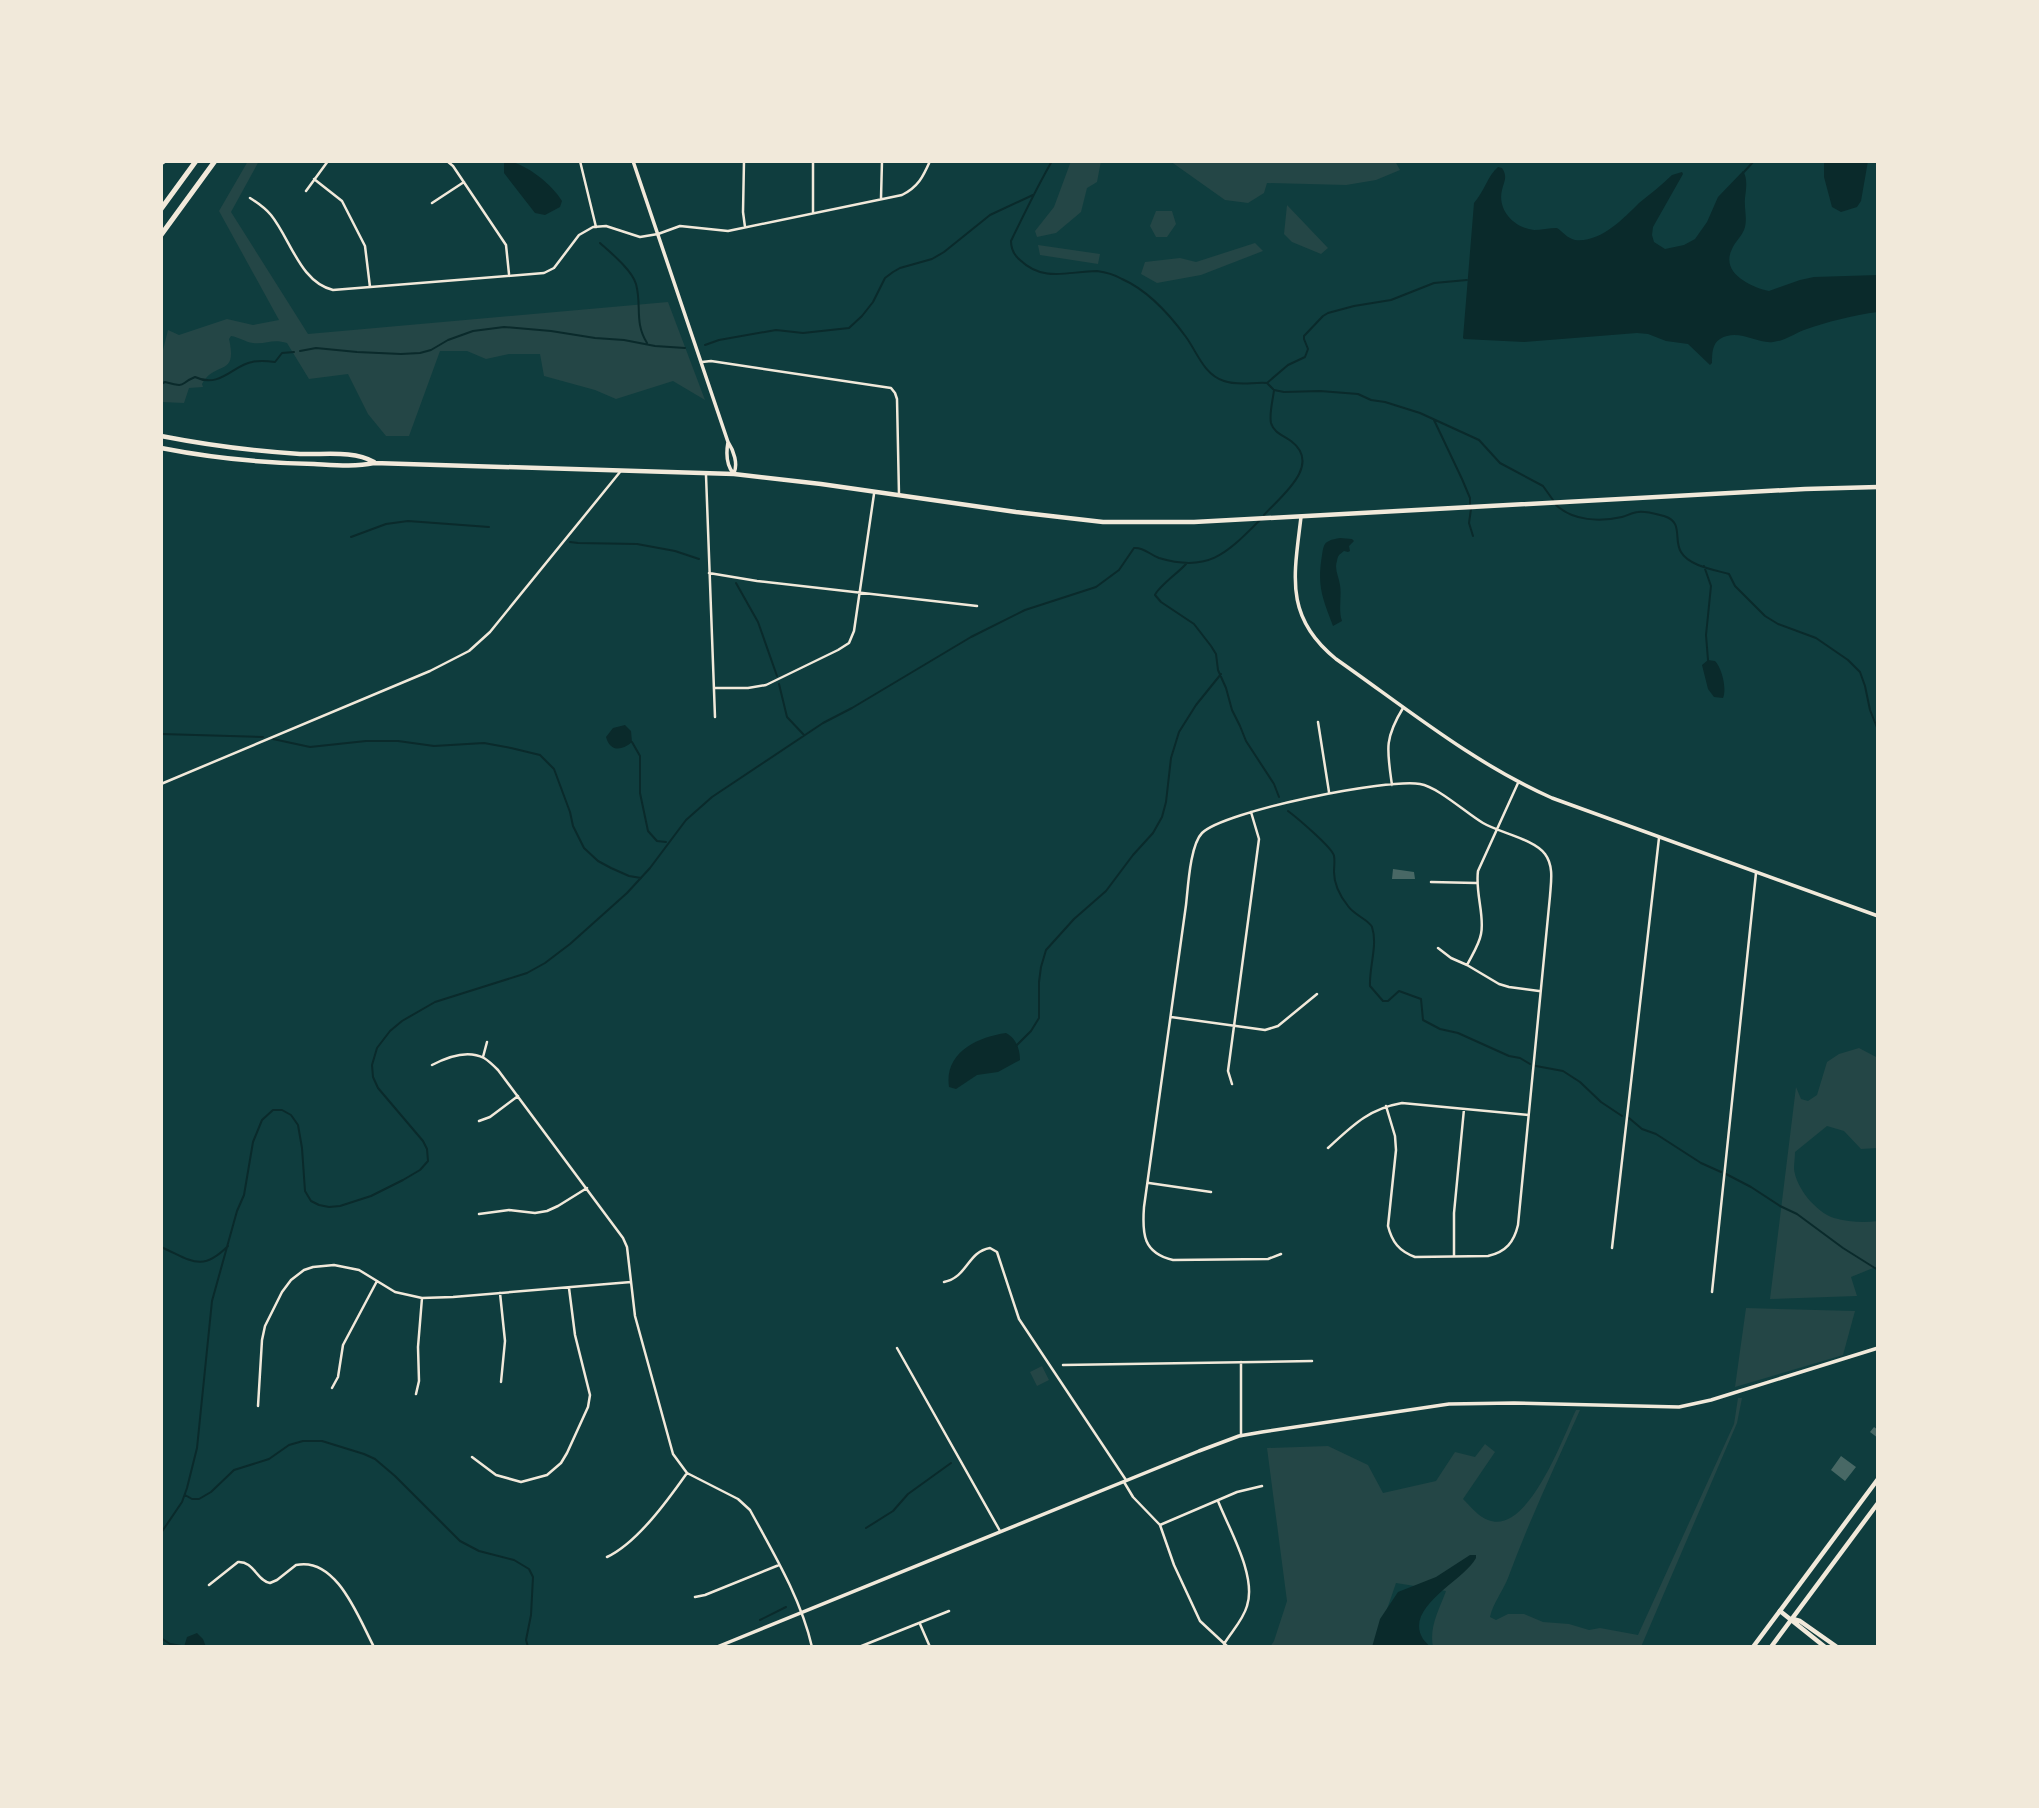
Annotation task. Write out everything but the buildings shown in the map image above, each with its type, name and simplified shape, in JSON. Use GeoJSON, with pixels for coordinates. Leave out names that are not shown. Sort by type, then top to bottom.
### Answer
{"type":"FeatureCollection","features":[{"type":"Feature","properties":{"kind":"highway"},"geometry":{"type":"LineString","coordinates":[[161,209],[196,161]]}},
{"type":"Feature","properties":{"kind":"highway"},"geometry":{"type":"LineString","coordinates":[[161,235],[215,161]]}},
{"type":"Feature","properties":{"kind":"main road"},"geometry":{"type":"LineString","coordinates":[[633,161],[732,448],[737,467],[734,474]]}},
{"type":"Feature","properties":{"kind":"main road"},"geometry":{"type":"LineString","coordinates":[[161,436],[246,449],[363,456],[374,463]]}},
{"type":"Feature","properties":{"kind":"main road"},"geometry":{"type":"LineString","coordinates":[[728,442],[728,467],[734,474]]}},
{"type":"Feature","properties":{"kind":"main road"},"geometry":{"type":"LineString","coordinates":[[161,448],[267,462],[622,469],[734,474],[1103,522],[1172,523],[1878,487]]}},
{"type":"Feature","properties":{"kind":"main road"},"geometry":{"type":"LineString","coordinates":[[1301,516],[1295,593],[1298,610],[1305,624],[1327,652],[1489,766],[1552,798],[1878,916]]}},
{"type":"Feature","properties":{"kind":"main road"},"geometry":{"type":"LineString","coordinates":[[716,1647],[1241,1436],[1449,1404],[1679,1407],[1711,1400],[1878,1348]]}},
{"type":"Feature","properties":{"kind":"main road"},"geometry":{"type":"LineString","coordinates":[[1753,1647],[1878,1479]]}},
{"type":"Feature","properties":{"kind":"main road"},"geometry":{"type":"LineString","coordinates":[[1771,1647],[1878,1503]]}},
{"type":"Feature","properties":{"kind":"main road"},"geometry":{"type":"LineString","coordinates":[[1780,1611],[1800,1621],[1837,1647]]}},
{"type":"Feature","properties":{"kind":"main road"},"geometry":{"type":"LineString","coordinates":[[1792,1619],[1797,1626],[1825,1647]]}},
{"type":"Feature","properties":{"kind":"street"},"geometry":{"type":"LineString","coordinates":[[306,191],[328,161]]}},
{"type":"Feature","properties":{"kind":"street"},"geometry":{"type":"LineString","coordinates":[[447,161],[506,245],[509,275]]}},
{"type":"Feature","properties":{"kind":"street"},"geometry":{"type":"LineString","coordinates":[[580,161],[596,227]]}},
{"type":"Feature","properties":{"kind":"street"},"geometry":{"type":"LineString","coordinates":[[744,161],[743,212],[746,227]]}},
{"type":"Feature","properties":{"kind":"street"},"geometry":{"type":"LineString","coordinates":[[813,161],[813,212]]}},
{"type":"Feature","properties":{"kind":"street"},"geometry":{"type":"LineString","coordinates":[[881,198],[882,161]]}},
{"type":"Feature","properties":{"kind":"street"},"geometry":{"type":"LineString","coordinates":[[250,198],[272,216],[309,276],[320,287],[333,290],[544,273],[554,268],[579,235],[596,227],[606,226],[640,237],[680,226],[728,231],[902,195],[913,190],[919,183],[930,161]]}},
{"type":"Feature","properties":{"kind":"street"},"geometry":{"type":"LineString","coordinates":[[314,179],[342,201],[365,246],[370,287]]}},
{"type":"Feature","properties":{"kind":"street"},"geometry":{"type":"LineString","coordinates":[[432,203],[464,182]]}},
{"type":"Feature","properties":{"kind":"street"},"geometry":{"type":"LineString","coordinates":[[702,362],[711,361],[891,388],[897,399],[899,495]]}},
{"type":"Feature","properties":{"kind":"street"},"geometry":{"type":"LineString","coordinates":[[161,784],[430,671],[469,651],[496,625],[622,469]]}},
{"type":"Feature","properties":{"kind":"street"},"geometry":{"type":"LineString","coordinates":[[706,472],[715,717]]}},
{"type":"Feature","properties":{"kind":"street"},"geometry":{"type":"LineString","coordinates":[[714,688],[766,685],[838,650],[851,640],[874,491]]}},
{"type":"Feature","properties":{"kind":"street"},"geometry":{"type":"LineString","coordinates":[[709,573],[977,606]]}},
{"type":"Feature","properties":{"kind":"street"},"geometry":{"type":"LineString","coordinates":[[1392,785],[1388,737],[1404,707]]}},
{"type":"Feature","properties":{"kind":"street"},"geometry":{"type":"LineString","coordinates":[[1318,722],[1329,793]]}},
{"type":"Feature","properties":{"kind":"street"},"geometry":{"type":"LineString","coordinates":[[1467,965],[1482,934],[1476,883],[1478,871],[1518,783]]}},
{"type":"Feature","properties":{"kind":"street"},"geometry":{"type":"LineString","coordinates":[[1281,1254],[1262,1259],[1172,1260],[1151,1249],[1144,1239],[1142,1226],[1191,871],[1198,839],[1203,831],[1219,822],[1251,812],[1329,793],[1422,784],[1482,822],[1537,847],[1546,855],[1551,874],[1550,896],[1515,1236],[1500,1253],[1488,1256],[1415,1257],[1404,1253],[1391,1237],[1388,1226],[1396,1150],[1395,1136],[1386,1106]]}},
{"type":"Feature","properties":{"kind":"street"},"geometry":{"type":"LineString","coordinates":[[1232,1084],[1228,1071],[1259,839],[1251,812]]}},
{"type":"Feature","properties":{"kind":"street"},"geometry":{"type":"LineString","coordinates":[[1612,1248],[1659,838]]}},
{"type":"Feature","properties":{"kind":"street"},"geometry":{"type":"LineString","coordinates":[[1712,1292],[1756,873]]}},
{"type":"Feature","properties":{"kind":"street"},"geometry":{"type":"LineString","coordinates":[[1431,882],[1476,883]]}},
{"type":"Feature","properties":{"kind":"street"},"geometry":{"type":"LineString","coordinates":[[1438,948],[1451,958],[1509,987],[1540,991]]}},
{"type":"Feature","properties":{"kind":"street"},"geometry":{"type":"LineString","coordinates":[[1171,1017],[1265,1030],[1278,1026],[1317,995]]}},
{"type":"Feature","properties":{"kind":"street"},"geometry":{"type":"LineString","coordinates":[[483,1057],[487,1042]]}},
{"type":"Feature","properties":{"kind":"street"},"geometry":{"type":"LineString","coordinates":[[432,1065],[458,1054],[483,1057],[504,1076],[623,1238],[641,1342],[673,1454],[687,1473],[744,1503],[750,1510],[801,1611],[813,1647]]}},
{"type":"Feature","properties":{"kind":"street"},"geometry":{"type":"LineString","coordinates":[[478,1121],[491,1117],[519,1096]]}},
{"type":"Feature","properties":{"kind":"street"},"geometry":{"type":"LineString","coordinates":[[1328,1149],[1370,1113],[1402,1103],[1528,1115]]}},
{"type":"Feature","properties":{"kind":"street"},"geometry":{"type":"LineString","coordinates":[[1454,1256],[1454,1213],[1464,1109]]}},
{"type":"Feature","properties":{"kind":"street"},"geometry":{"type":"LineString","coordinates":[[1149,1183],[1211,1192]]}},
{"type":"Feature","properties":{"kind":"street"},"geometry":{"type":"LineString","coordinates":[[480,1214],[495,1210],[535,1213],[547,1211],[587,1188]]}},
{"type":"Feature","properties":{"kind":"street"},"geometry":{"type":"LineString","coordinates":[[944,1282],[957,1278],[980,1251],[990,1248],[997,1252],[1019,1319],[1133,1497],[1160,1525],[1174,1565],[1200,1621],[1228,1647]]}},
{"type":"Feature","properties":{"kind":"street"},"geometry":{"type":"LineString","coordinates":[[258,1406],[265,1326],[291,1280],[313,1267],[334,1265],[359,1270],[400,1294],[422,1298],[631,1282]]}},
{"type":"Feature","properties":{"kind":"street"},"geometry":{"type":"LineString","coordinates":[[332,1388],[338,1377],[343,1345],[377,1281]]}},
{"type":"Feature","properties":{"kind":"street"},"geometry":{"type":"LineString","coordinates":[[472,1457],[496,1475],[521,1482],[547,1475],[561,1463],[567,1453],[588,1407],[590,1395],[575,1335],[569,1288]]}},
{"type":"Feature","properties":{"kind":"street"},"geometry":{"type":"LineString","coordinates":[[500,1293],[505,1341],[501,1382]]}},
{"type":"Feature","properties":{"kind":"street"},"geometry":{"type":"LineString","coordinates":[[416,1394],[419,1381],[418,1347],[422,1298]]}},
{"type":"Feature","properties":{"kind":"street"},"geometry":{"type":"LineString","coordinates":[[897,1348],[1000,1531]]}},
{"type":"Feature","properties":{"kind":"street"},"geometry":{"type":"LineString","coordinates":[[1063,1365],[1312,1361]]}},
{"type":"Feature","properties":{"kind":"street"},"geometry":{"type":"LineString","coordinates":[[1241,1362],[1241,1436]]}},
{"type":"Feature","properties":{"kind":"street"},"geometry":{"type":"LineString","coordinates":[[607,1557],[617,1552],[654,1516],[687,1473]]}},
{"type":"Feature","properties":{"kind":"street"},"geometry":{"type":"LineString","coordinates":[[1160,1525],[1237,1492],[1262,1486]]}},
{"type":"Feature","properties":{"kind":"street"},"geometry":{"type":"LineString","coordinates":[[1217,1501],[1244,1565],[1250,1593],[1242,1618],[1224,1644]]}},
{"type":"Feature","properties":{"kind":"street"},"geometry":{"type":"LineString","coordinates":[[209,1585],[238,1562],[249,1564],[262,1581],[270,1583],[296,1565],[314,1565],[341,1584],[374,1647]]}},
{"type":"Feature","properties":{"kind":"street"},"geometry":{"type":"LineString","coordinates":[[695,1597],[779,1565]]}},
{"type":"Feature","properties":{"kind":"street"},"geometry":{"type":"LineString","coordinates":[[859,1647],[949,1611]]}},
{"type":"Feature","properties":{"kind":"street"},"geometry":{"type":"LineString","coordinates":[[919,1623],[930,1647]]}},
{"type":"Feature","properties":{"kind":"shaded area"},"geometry":{"type":"Polygon","coordinates":[[[248,161],[259,161],[231,212],[308,334],[668,302],[705,400],[673,381],[616,399],[595,390],[544,376],[540,354],[509,354],[486,359],[467,351],[440,351],[409,436],[386,436],[368,414],[348,374],[309,379],[287,343],[253,343],[231,336],[228,364],[207,377],[203,387],[189,388],[184,403],[161,402],[161,358],[168,330],[179,335],[227,319],[253,325],[279,320],[219,211],[248,161]]]}},
{"type":"Feature","properties":{"kind":"shaded area"},"geometry":{"type":"Polygon","coordinates":[[[504,161],[528,169],[544,181],[562,201],[560,207],[545,215],[535,213],[504,173],[504,161]]]}},
{"type":"Feature","properties":{"kind":"shaded area"},"geometry":{"type":"Polygon","coordinates":[[[1071,161],[1101,161],[1097,182],[1087,188],[1081,212],[1056,233],[1037,237],[1035,231],[1054,207],[1071,161]]]}},
{"type":"Feature","properties":{"kind":"shaded area"},"geometry":{"type":"Polygon","coordinates":[[[1170,161],[1395,161],[1400,170],[1376,180],[1346,185],[1267,183],[1264,193],[1248,203],[1225,200],[1170,161]]]}},
{"type":"Feature","properties":{"kind":"shaded area"},"geometry":{"type":"Polygon","coordinates":[[[1824,161],[1868,161],[1861,201],[1857,207],[1841,212],[1832,207],[1824,177],[1824,161]]]}},
{"type":"Feature","properties":{"kind":"shaded area"},"geometry":{"type":"Polygon","coordinates":[[[1498,167],[1502,168],[1505,177],[1502,204],[1514,222],[1534,230],[1557,228],[1575,240],[1593,238],[1610,229],[1672,175],[1682,172],[1653,227],[1654,242],[1665,249],[1684,245],[1695,239],[1707,222],[1718,197],[1743,171],[1746,181],[1746,222],[1729,258],[1730,265],[1739,278],[1769,291],[1814,277],[1878,275],[1878,312],[1822,324],[1777,341],[1727,336],[1715,344],[1710,365],[1688,344],[1666,341],[1648,334],[1524,342],[1464,339],[1474,203],[1498,167]]]}},
{"type":"Feature","properties":{"kind":"shaded area"},"geometry":{"type":"Polygon","coordinates":[[[1287,205],[1328,248],[1321,254],[1292,242],[1284,234],[1287,205]]]}},
{"type":"Feature","properties":{"kind":"shaded area"},"geometry":{"type":"Polygon","coordinates":[[[1156,211],[1172,211],[1176,224],[1167,237],[1156,237],[1150,226],[1156,211]]]}},
{"type":"Feature","properties":{"kind":"shaded area"},"geometry":{"type":"Polygon","coordinates":[[[1255,243],[1263,251],[1201,275],[1157,283],[1141,274],[1145,262],[1180,258],[1196,262],[1255,243]]]}},
{"type":"Feature","properties":{"kind":"shaded area"},"geometry":{"type":"Polygon","coordinates":[[[1038,245],[1100,254],[1098,264],[1040,255],[1038,245]]]}},
{"type":"Feature","properties":{"kind":"shaded area"},"geometry":{"type":"Polygon","coordinates":[[[1340,538],[1354,541],[1349,546],[1350,551],[1344,551],[1337,559],[1342,621],[1333,626],[1320,575],[1326,543],[1340,538]]]}},
{"type":"Feature","properties":{"kind":"shaded area"},"geometry":{"type":"Polygon","coordinates":[[[1708,660],[1715,661],[1720,668],[1724,684],[1723,698],[1714,697],[1708,689],[1702,665],[1708,660]]]}},
{"type":"Feature","properties":{"kind":"shaded area"},"geometry":{"type":"Polygon","coordinates":[[[625,725],[631,731],[632,742],[624,747],[613,748],[606,737],[613,728],[625,725]]]}},
{"type":"Feature","properties":{"kind":"shaded area"},"geometry":{"type":"Polygon","coordinates":[[[1006,1033],[1017,1044],[1020,1060],[998,1072],[977,1075],[956,1089],[949,1087],[949,1075],[957,1056],[984,1038],[1006,1033]]]}},
{"type":"Feature","properties":{"kind":"shaded area"},"geometry":{"type":"Polygon","coordinates":[[[1859,1048],[1878,1058],[1878,1148],[1861,1149],[1844,1131],[1827,1126],[1795,1152],[1794,1169],[1803,1191],[1814,1205],[1827,1215],[1850,1221],[1878,1221],[1878,1266],[1851,1277],[1857,1296],[1770,1299],[1796,1087],[1801,1099],[1808,1101],[1817,1095],[1827,1062],[1839,1054],[1859,1048]]]}},
{"type":"Feature","properties":{"kind":"shaded area"},"geometry":{"type":"Polygon","coordinates":[[[1746,1308],[1855,1311],[1843,1355],[1735,1387],[1746,1308]]]}},
{"type":"Feature","properties":{"kind":"shaded area"},"geometry":{"type":"Polygon","coordinates":[[[1042,1366],[1049,1380],[1037,1386],[1030,1372],[1042,1366]]]}},
{"type":"Feature","properties":{"kind":"shaded area"},"geometry":{"type":"Polygon","coordinates":[[[1738,1398],[1742,1398],[1737,1423],[1641,1647],[1433,1647],[1434,1626],[1446,1591],[1396,1583],[1374,1647],[1270,1647],[1287,1601],[1267,1448],[1328,1446],[1368,1465],[1383,1493],[1436,1481],[1455,1452],[1475,1457],[1485,1444],[1495,1452],[1463,1499],[1485,1519],[1503,1521],[1517,1513],[1530,1499],[1553,1461],[1576,1410],[1580,1410],[1490,1617],[1496,1620],[1508,1614],[1524,1614],[1543,1622],[1638,1635],[1734,1424],[1738,1398]]]}},
{"type":"Feature","properties":{"kind":"shaded area"},"geometry":{"type":"Polygon","coordinates":[[[1470,1555],[1476,1555],[1476,1558],[1470,1566],[1428,1605],[1421,1616],[1419,1627],[1423,1639],[1430,1647],[1372,1647],[1380,1619],[1398,1592],[1436,1577],[1470,1555]]]}},
{"type":"Feature","properties":{"kind":"shaded area"},"geometry":{"type":"Polygon","coordinates":[[[197,1633],[206,1647],[184,1647],[187,1637],[197,1633]]]}},
{"type":"Feature","properties":{"kind":"waterway"},"geometry":{"type":"LineString","coordinates":[[1052,161],[1011,241],[1012,249],[1018,258],[1029,267],[1048,274],[1097,271],[1131,284],[1149,296],[1165,312],[1211,374],[1235,383],[1267,383],[1273,389]]}},
{"type":"Feature","properties":{"kind":"waterway"},"geometry":{"type":"LineString","coordinates":[[1743,173],[1754,161]]}},
{"type":"Feature","properties":{"kind":"waterway"},"geometry":{"type":"LineString","coordinates":[[705,345],[776,330],[803,333],[849,328],[862,316],[873,302],[885,278],[893,272],[932,259],[990,215],[1033,195]]}},
{"type":"Feature","properties":{"kind":"waterway"},"geometry":{"type":"LineString","coordinates":[[600,243],[634,279],[638,292],[639,321],[647,343]]}},
{"type":"Feature","properties":{"kind":"waterway"},"geometry":{"type":"LineString","coordinates":[[1267,383],[1288,365],[1305,357],[1308,349],[1304,336],[1328,313],[1391,300],[1434,283],[1467,280]]}},
{"type":"Feature","properties":{"kind":"waterway"},"geometry":{"type":"LineString","coordinates":[[300,351],[316,348],[420,353],[473,331],[504,327],[685,348]]}},
{"type":"Feature","properties":{"kind":"waterway"},"geometry":{"type":"LineString","coordinates":[[161,384],[165,382],[180,385],[195,377],[212,380],[245,364],[258,361],[275,362],[282,353],[294,352]]}},
{"type":"Feature","properties":{"kind":"waterway"},"geometry":{"type":"LineString","coordinates":[[1274,390],[1358,394],[1420,413],[1479,440],[1500,463],[1543,486],[1553,500]]}},
{"type":"Feature","properties":{"kind":"waterway"},"geometry":{"type":"LineString","coordinates":[[1264,515],[1296,480],[1303,460],[1300,450],[1272,426],[1274,390]]}},
{"type":"Feature","properties":{"kind":"waterway"},"geometry":{"type":"LineString","coordinates":[[1434,420],[1462,479],[1470,504]]}},
{"type":"Feature","properties":{"kind":"waterway"},"geometry":{"type":"LineString","coordinates":[[1556,505],[1570,514],[1587,519],[1614,519],[1641,512],[1670,519],[1676,527],[1679,547],[1685,557],[1703,567],[1729,574],[1735,586],[1765,616],[1778,624],[1816,638],[1848,660],[1860,672],[1878,730]]}},
{"type":"Feature","properties":{"kind":"waterway"},"geometry":{"type":"LineString","coordinates":[[1471,509],[1469,523],[1473,536]]}},
{"type":"Feature","properties":{"kind":"waterway"},"geometry":{"type":"LineString","coordinates":[[161,1533],[182,1502],[197,1448],[212,1301],[244,1195],[253,1142],[262,1120],[273,1110],[282,1110],[291,1115],[298,1125],[305,1191],[311,1201],[319,1205],[340,1206],[371,1196],[420,1170],[428,1161],[423,1141],[378,1088],[373,1077],[372,1065],[377,1048],[402,1021],[435,1002],[527,973],[545,963],[627,893],[650,868],[686,820],[712,797],[823,723],[971,637],[1025,610],[1096,587],[1119,570],[1134,548],[1176,562],[1204,561],[1227,550],[1260,520]]}},
{"type":"Feature","properties":{"kind":"waterway"},"geometry":{"type":"LineString","coordinates":[[351,537],[386,524],[408,521],[489,527]]}},
{"type":"Feature","properties":{"kind":"waterway"},"geometry":{"type":"LineString","coordinates":[[570,542],[637,544],[675,551],[699,559]]}},
{"type":"Feature","properties":{"kind":"waterway"},"geometry":{"type":"LineString","coordinates":[[1186,564],[1155,595],[1194,624],[1216,654],[1218,670],[1232,710],[1246,741],[1274,784],[1279,797]]}},
{"type":"Feature","properties":{"kind":"waterway"},"geometry":{"type":"LineString","coordinates":[[1704,566],[1711,586],[1706,635],[1708,660]]}},
{"type":"Feature","properties":{"kind":"waterway"},"geometry":{"type":"LineString","coordinates":[[736,583],[758,622],[777,676]]}},
{"type":"Feature","properties":{"kind":"waterway"},"geometry":{"type":"LineString","coordinates":[[1016,1046],[1039,1018],[1039,982],[1046,950],[1074,919],[1106,891],[1153,833],[1162,817],[1166,802],[1171,758],[1179,732],[1221,674]]}},
{"type":"Feature","properties":{"kind":"waterway"},"geometry":{"type":"LineString","coordinates":[[779,684],[787,717],[804,735]]}},
{"type":"Feature","properties":{"kind":"waterway"},"geometry":{"type":"LineString","coordinates":[[161,734],[263,737]]}},
{"type":"Feature","properties":{"kind":"waterway"},"geometry":{"type":"LineString","coordinates":[[273,739],[310,747],[366,741],[398,741],[434,746],[484,743],[540,755],[554,769],[573,826],[584,848],[598,861],[611,868],[641,878]]}},
{"type":"Feature","properties":{"kind":"waterway"},"geometry":{"type":"LineString","coordinates":[[632,742],[640,756],[640,793],[648,831],[657,841],[666,842]]}},
{"type":"Feature","properties":{"kind":"waterway"},"geometry":{"type":"LineString","coordinates":[[1288,811],[1328,846],[1334,858],[1335,881],[1340,894],[1351,909],[1372,927],[1374,941],[1370,986],[1383,1001],[1388,1001],[1399,991],[1421,999],[1423,1020],[1530,1064]]}},
{"type":"Feature","properties":{"kind":"waterway"},"geometry":{"type":"LineString","coordinates":[[1536,1066],[1563,1071],[1622,1116]]}},
{"type":"Feature","properties":{"kind":"waterway"},"geometry":{"type":"LineString","coordinates":[[1629,1118],[1642,1129],[1656,1134],[1701,1163],[1721,1172]]}},
{"type":"Feature","properties":{"kind":"waterway"},"geometry":{"type":"LineString","coordinates":[[1726,1174],[1797,1214],[1878,1270]]}},
{"type":"Feature","properties":{"kind":"waterway"},"geometry":{"type":"LineString","coordinates":[[161,1247],[188,1260],[203,1262],[228,1246]]}},
{"type":"Feature","properties":{"kind":"waterway"},"geometry":{"type":"LineString","coordinates":[[185,1495],[199,1499],[211,1492],[234,1470],[269,1459],[289,1445],[303,1441],[322,1441],[364,1454],[375,1459],[395,1476],[460,1541],[479,1551],[514,1560],[529,1569],[533,1577],[531,1615],[526,1640],[528,1647]]}},
{"type":"Feature","properties":{"kind":"waterway"},"geometry":{"type":"LineString","coordinates":[[866,1528],[893,1511],[908,1494],[951,1463]]}},
{"type":"Feature","properties":{"kind":"waterway"},"geometry":{"type":"LineString","coordinates":[[760,1620],[786,1607]]}},
{"type":"Feature","properties":{"kind":"waterway"},"geometry":{"type":"LineString","coordinates":[[161,1638],[170,1644],[187,1647]]}}]}
